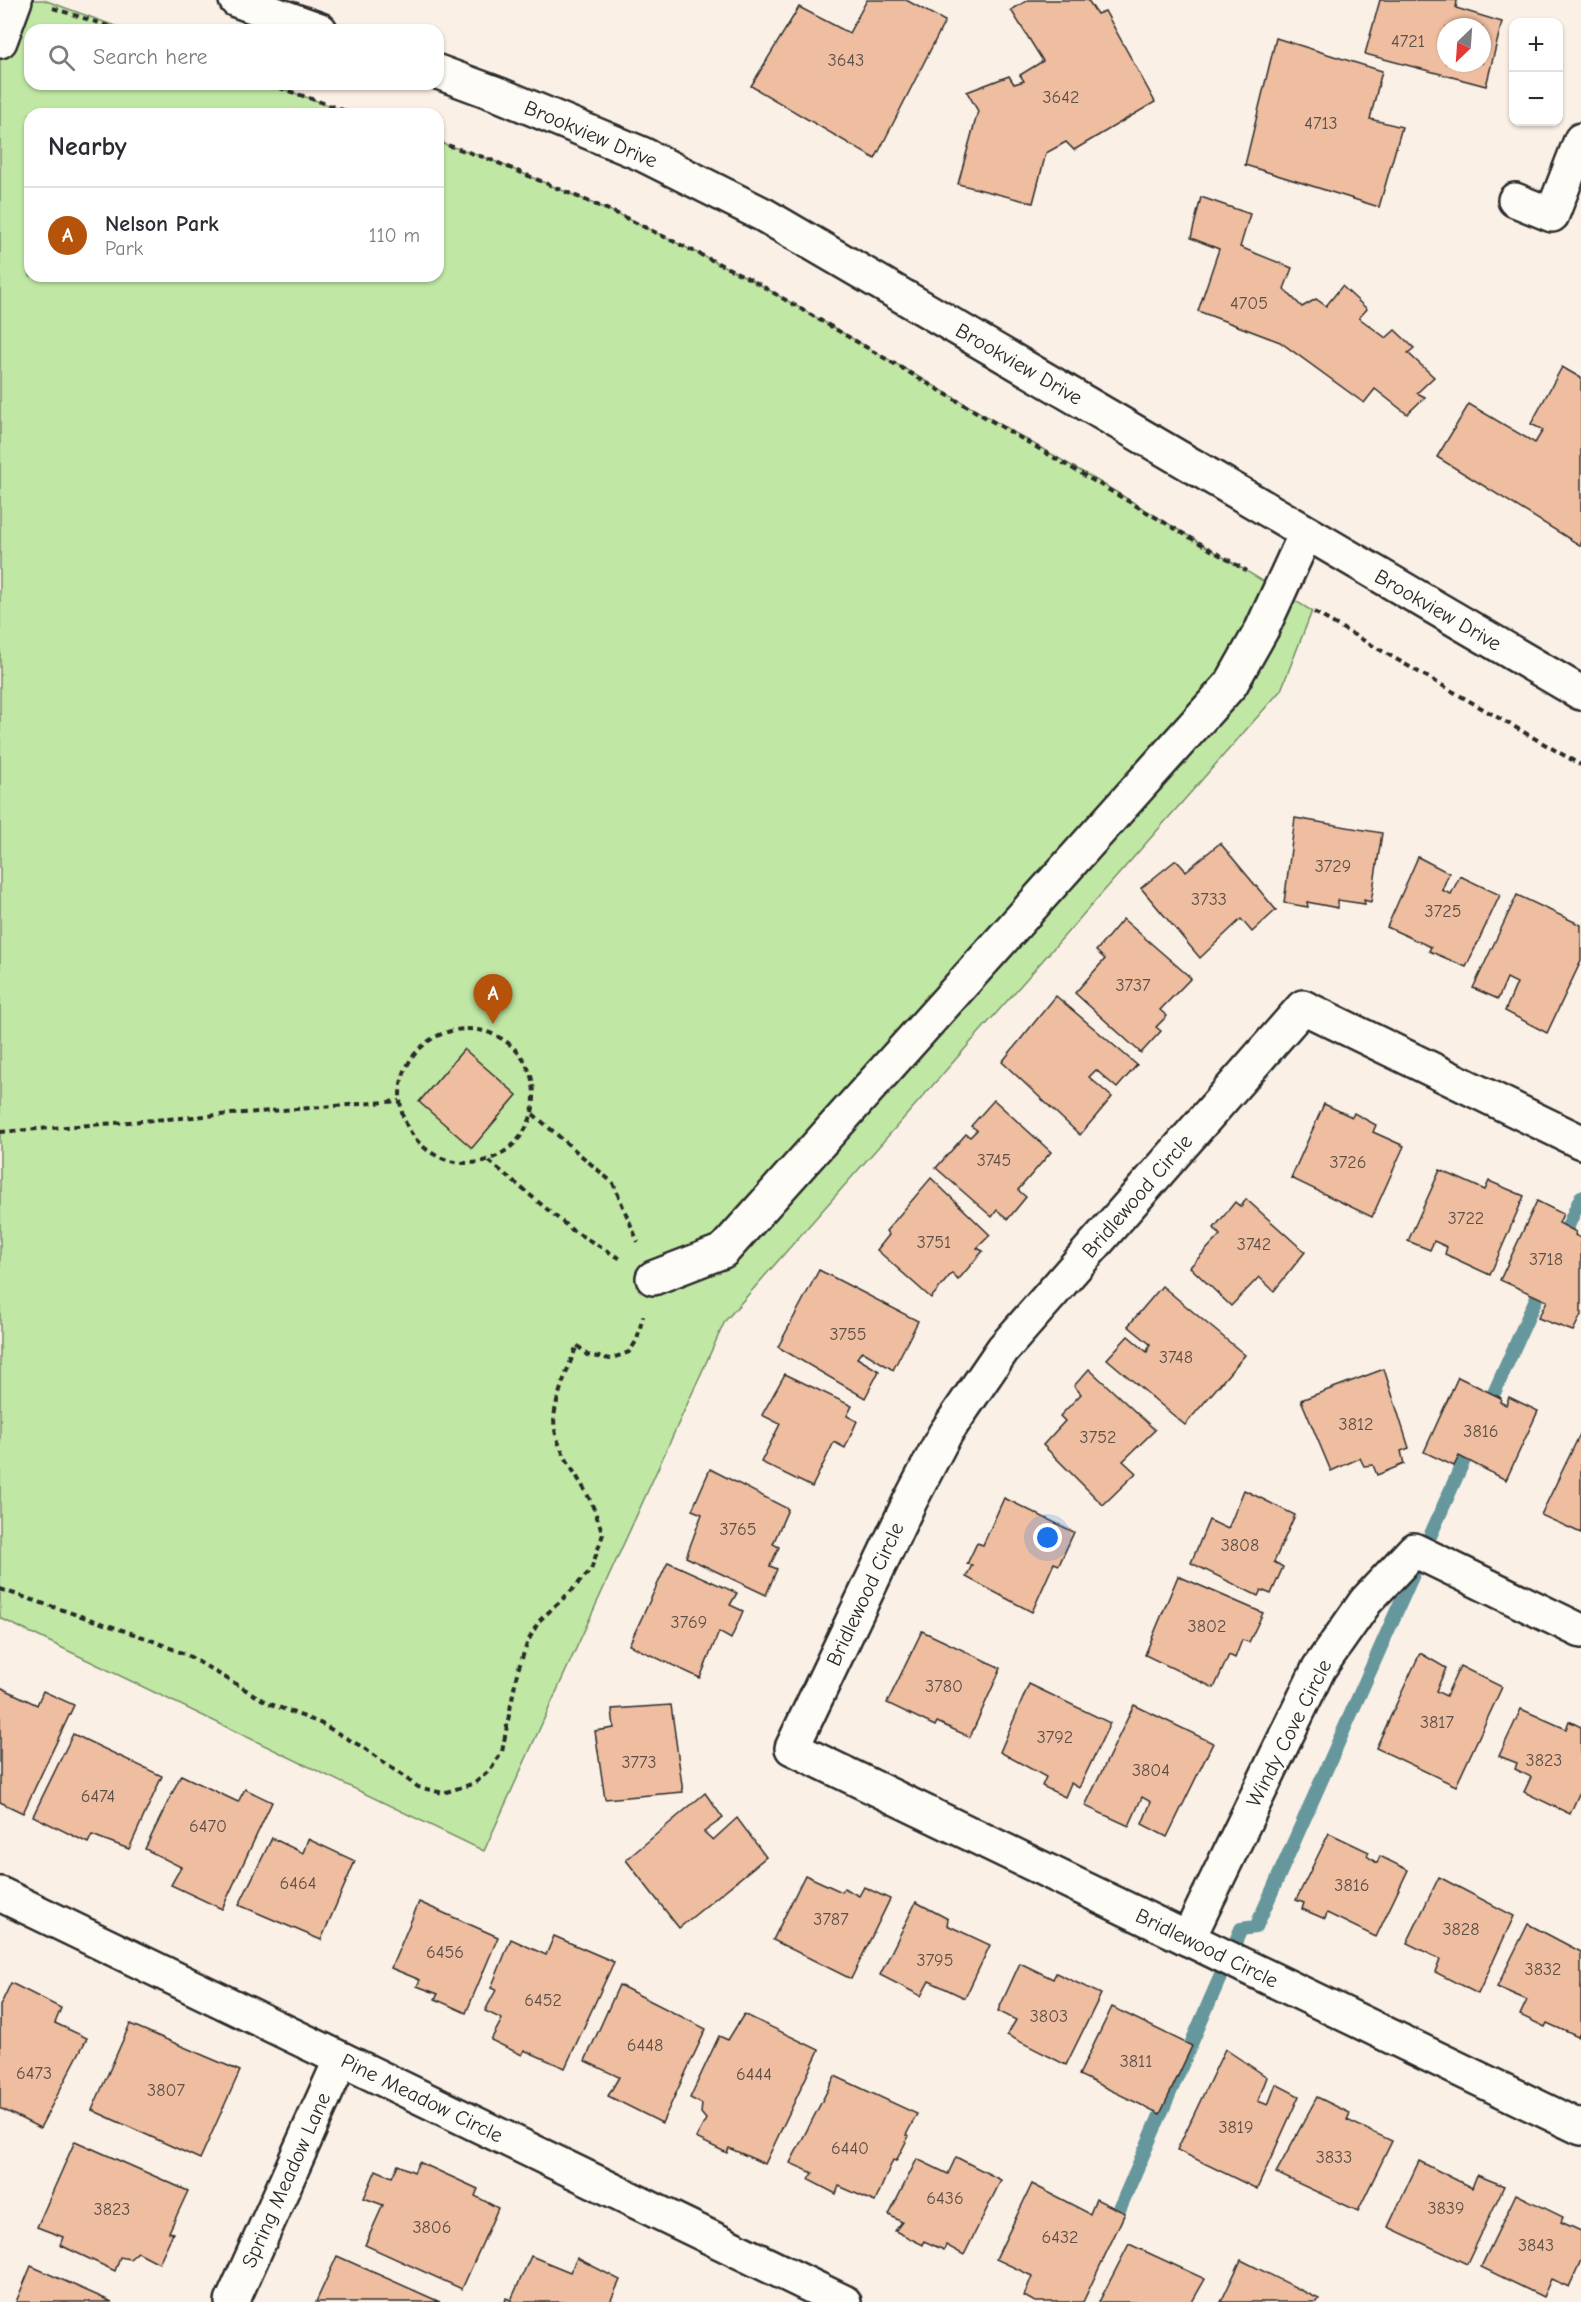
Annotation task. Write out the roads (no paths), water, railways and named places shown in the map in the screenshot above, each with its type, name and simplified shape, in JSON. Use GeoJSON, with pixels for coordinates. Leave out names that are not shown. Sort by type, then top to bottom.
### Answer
{"type":"FeatureCollection","features":[{"type":"Feature","properties":{"kind":"street"},"geometry":{"type":"LineString","coordinates":[[0,41],[15,0]]}},
{"type":"Feature","properties":{"kind":"street"},"geometry":{"type":"LineString","coordinates":[[236,0],[293,10],[312,24]]}},
{"type":"Feature","properties":{"kind":"street","name":"Brookview Drive"},"geometry":{"type":"LineString","coordinates":[[444,74],[642,154],[764,215],[1581,693]]}},
{"type":"Feature","properties":{"kind":"street"},"geometry":{"type":"LineString","coordinates":[[1515,200],[1552,215],[1581,140]]}},
{"type":"Feature","properties":{"kind":"street"},"geometry":{"type":"LineString","coordinates":[[653,1278],[723,1251],[1231,684],[1262,629],[1306,533]]}},
{"type":"Feature","properties":{"kind":"street","name":"Bridlewood Circle"},"geometry":{"type":"LineString","coordinates":[[1581,1142],[1303,1007],[1003,1349],[945,1434],[909,1503],[792,1748],[1581,2128]]}},
{"type":"Feature","properties":{"kind":"street","name":"Windy Cove Circle"},"geometry":{"type":"LineString","coordinates":[[1188,1939],[1319,1668],[1366,1601],[1414,1550],[1581,1631]]}},
{"type":"Feature","properties":{"kind":"street","name":"Pine Meadow Circle"},"geometry":{"type":"LineString","coordinates":[[0,1894],[844,2302]]}},
{"type":"Feature","properties":{"kind":"street","name":"Spring Meadow Lane"},"geometry":{"type":"LineString","coordinates":[[232,2302],[341,2059]]}},
{"type":"Feature","properties":{"kind":"waterway"},"geometry":{"type":"LineString","coordinates":[[1560,1244],[1581,1197]]}},
{"type":"Feature","properties":{"kind":"waterway"},"geometry":{"type":"LineString","coordinates":[[1486,1411],[1544,1281]]}},
{"type":"Feature","properties":{"kind":"waterway"},"geometry":{"type":"LineString","coordinates":[[1112,2226],[1241,1929],[1256,1927],[1472,1442]]}},
{"type":"Feature","properties":{"kind":"place","name":"Nelson Park"},"geometry":{"type":"Point","coordinates":[493,1024]}}]}
